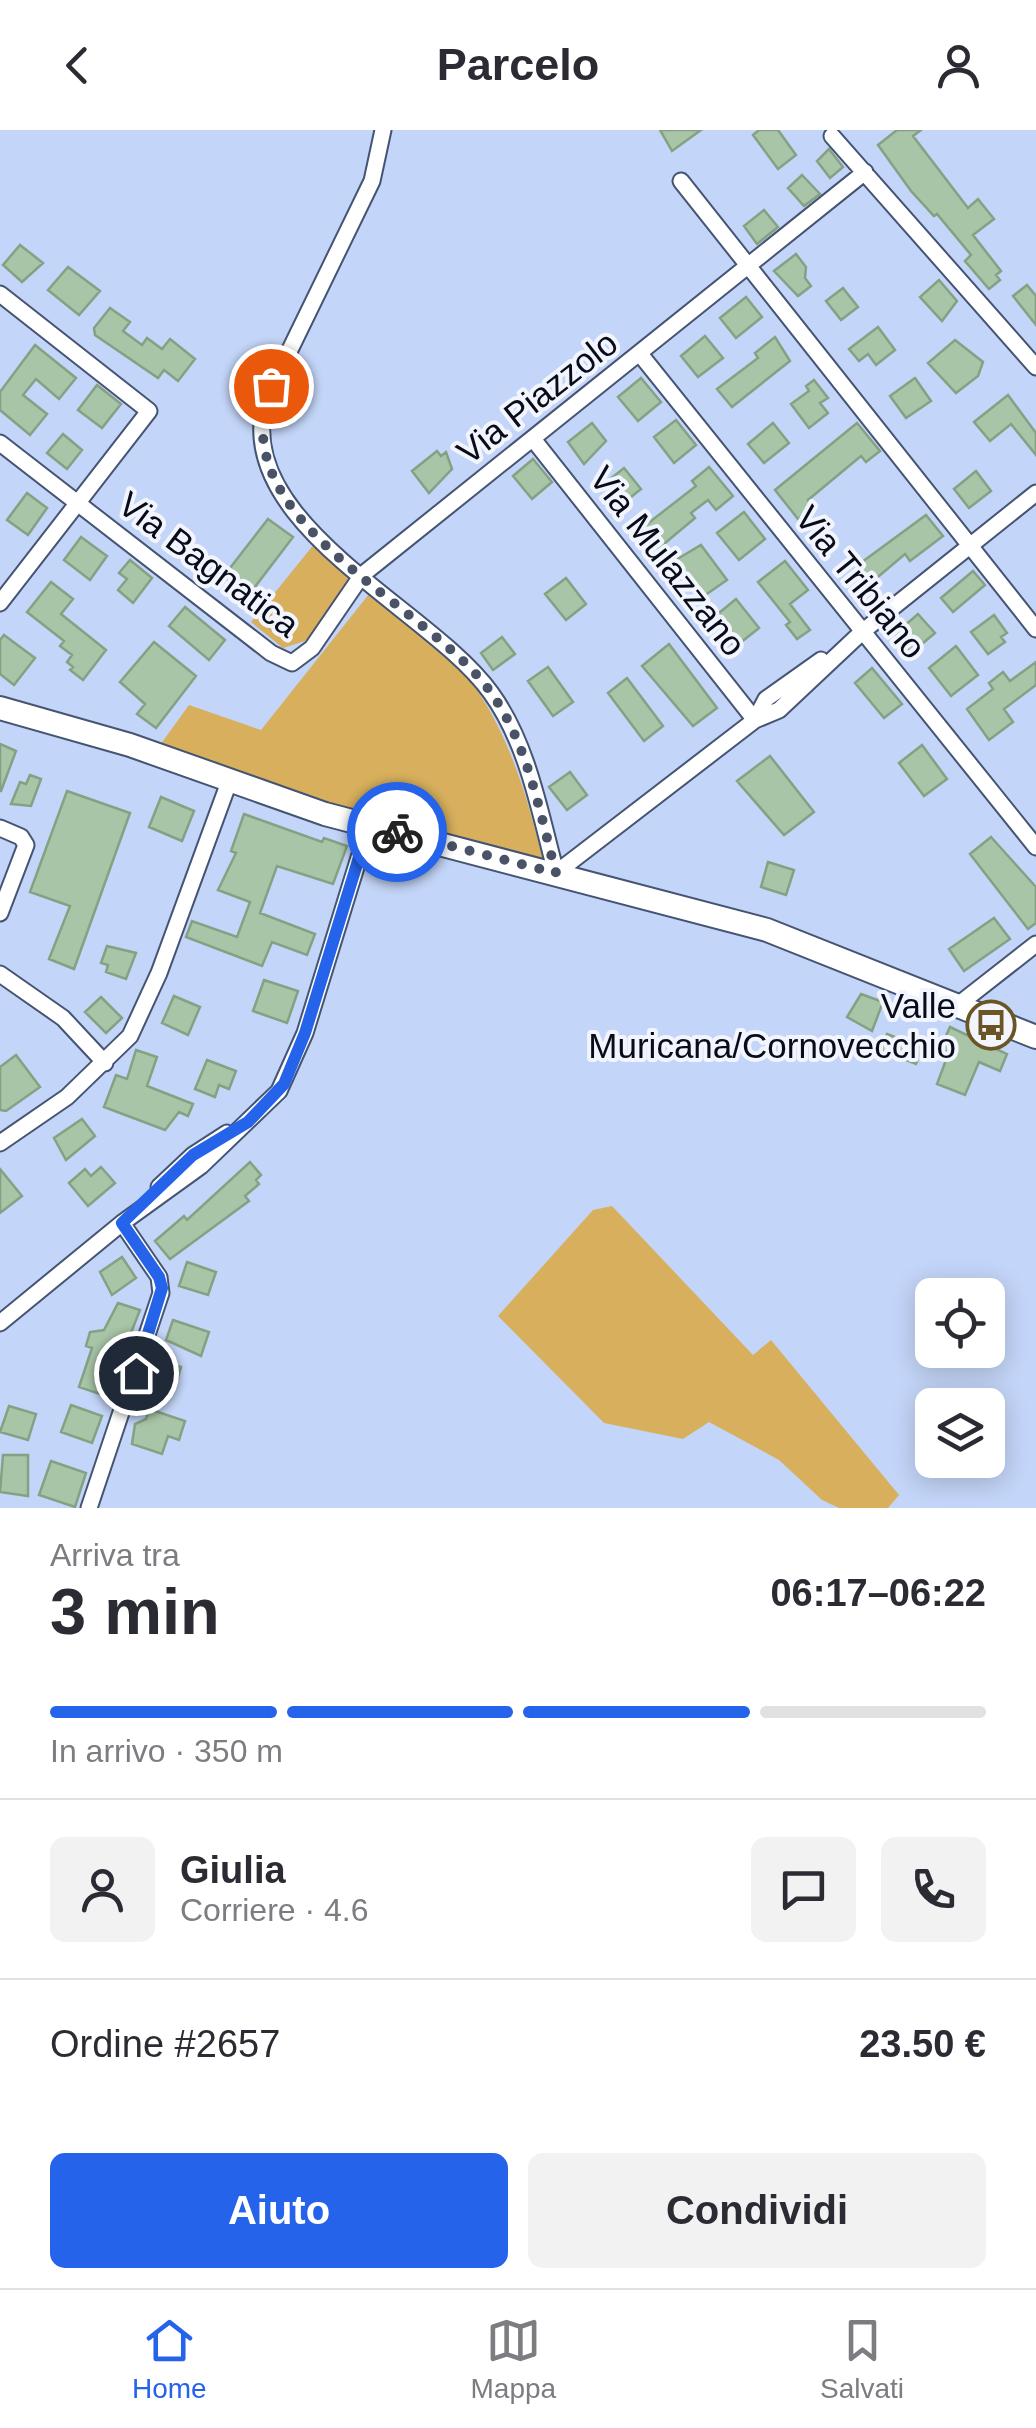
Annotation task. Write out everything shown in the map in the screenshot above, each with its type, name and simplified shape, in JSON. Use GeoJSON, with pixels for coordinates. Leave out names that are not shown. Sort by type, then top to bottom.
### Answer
{"type":"FeatureCollection","features":[{"type":"Feature","properties":{"kind":"street"},"geometry":{"type":"LineString","coordinates":[[383,130],[372,181],[275,376],[261,427],[268,467],[294,510],[325,546],[464,660],[495,698],[524,764],[556,873]]}},
{"type":"Feature","properties":{"kind":"street"},"geometry":{"type":"LineString","coordinates":[[832,136],[1036,368]]}},
{"type":"Feature","properties":{"kind":"street","name":"Via Piazzolo"},"geometry":{"type":"LineString","coordinates":[[362,575],[865,172]]}},
{"type":"Feature","properties":{"kind":"street"},"geometry":{"type":"LineString","coordinates":[[681,181],[1036,629]]}},
{"type":"Feature","properties":{"kind":"street"},"geometry":{"type":"LineString","coordinates":[[0,294],[149,411],[0,603]]}},
{"type":"Feature","properties":{"kind":"street"},"geometry":{"type":"LineString","coordinates":[[1021,351],[1036,340]]}},
{"type":"Feature","properties":{"kind":"street","name":"Via Tribiano"},"geometry":{"type":"LineString","coordinates":[[640,354],[1036,847]]}},
{"type":"Feature","properties":{"kind":"street","name":"Via Mulazzano"},"geometry":{"type":"LineString","coordinates":[[533,439],[755,720]]}},
{"type":"Feature","properties":{"kind":"street","name":"Via Bagnatica"},"geometry":{"type":"LineString","coordinates":[[0,443],[286,662],[307,654],[362,575]]}},
{"type":"Feature","properties":{"kind":"street"},"geometry":{"type":"LineString","coordinates":[[556,873],[755,720],[770,695],[862,632],[1036,493]]}},
{"type":"Feature","properties":{"kind":"street"},"geometry":{"type":"LineString","coordinates":[[0,708],[130,745],[229,782],[369,825],[804,942],[1036,1037]]}},
{"type":"Feature","properties":{"kind":"street"},"geometry":{"type":"LineString","coordinates":[[0,1143],[55,1107],[106,1063],[141,1017],[229,782]]}},
{"type":"Feature","properties":{"kind":"street"},"geometry":{"type":"LineString","coordinates":[[0,1323],[122,1223],[193,1155],[248,1122],[279,1091],[293,1068],[369,825]]}},
{"type":"Feature","properties":{"kind":"street"},"geometry":{"type":"LineString","coordinates":[[0,828],[21,837],[26,845],[0,913]]}},
{"type":"Feature","properties":{"kind":"street"},"geometry":{"type":"LineString","coordinates":[[958,1004],[1036,944]]}},
{"type":"Feature","properties":{"kind":"street"},"geometry":{"type":"LineString","coordinates":[[0,974],[64,1018],[106,1063]]}},
{"type":"Feature","properties":{"kind":"street"},"geometry":{"type":"LineString","coordinates":[[89,1508],[162,1293],[159,1277],[122,1223]]}},
{"type":"Feature","properties":{"kind":"shaded area"},"geometry":{"type":"Polygon","coordinates":[[[315,543],[356,579],[305,641],[283,648],[251,622],[315,543]]]}},
{"type":"Feature","properties":{"kind":"shaded area"},"geometry":{"type":"Polygon","coordinates":[[[369,594],[407,617],[439,644],[487,706],[520,778],[543,860],[329,806],[160,745],[189,705],[261,730],[369,594]]]}},
{"type":"Feature","properties":{"kind":"shaded area"},"geometry":{"type":"Polygon","coordinates":[[[612,1206],[753,1355],[771,1340],[899,1495],[888,1508],[839,1508],[822,1500],[779,1460],[709,1422],[683,1439],[604,1423],[498,1316],[593,1210],[612,1206]]]}},
{"type":"Feature","properties":{"kind":"building"},"geometry":{"type":"Polygon","coordinates":[[[660,130],[701,130],[672,151],[660,130]]]}},
{"type":"Feature","properties":{"kind":"building"},"geometry":{"type":"Polygon","coordinates":[[[759,130],[778,130],[796,155],[778,169],[753,135],[759,130]]]}},
{"type":"Feature","properties":{"kind":"building"},"geometry":{"type":"Polygon","coordinates":[[[897,130],[921,130],[913,136],[968,208],[978,199],[994,219],[973,235],[1001,271],[996,275],[1000,280],[989,289],[965,261],[971,255],[937,214],[934,216],[911,191],[878,145],[897,130]]]}},
{"type":"Feature","properties":{"kind":"building"},"geometry":{"type":"Polygon","coordinates":[[[829,149],[843,167],[830,178],[817,161],[829,149]]]}},
{"type":"Feature","properties":{"kind":"building"},"geometry":{"type":"Polygon","coordinates":[[[802,175],[820,194],[804,206],[788,188],[802,175]]]}},
{"type":"Feature","properties":{"kind":"building"},"geometry":{"type":"Polygon","coordinates":[[[764,210],[778,227],[757,244],[744,226],[764,210]]]}},
{"type":"Feature","properties":{"kind":"building"},"geometry":{"type":"Polygon","coordinates":[[[20,245],[43,263],[22,282],[3,265],[20,245]]]}},
{"type":"Feature","properties":{"kind":"building"},"geometry":{"type":"Polygon","coordinates":[[[796,254],[806,267],[805,278],[811,286],[798,296],[774,271],[796,254]]]}},
{"type":"Feature","properties":{"kind":"building"},"geometry":{"type":"Polygon","coordinates":[[[68,267],[100,291],[79,315],[48,290],[68,267]]]}},
{"type":"Feature","properties":{"kind":"building"},"geometry":{"type":"Polygon","coordinates":[[[939,280],[957,301],[942,321],[920,297],[939,280]]]}},
{"type":"Feature","properties":{"kind":"building"},"geometry":{"type":"Polygon","coordinates":[[[1027,285],[1036,296],[1036,325],[1013,296],[1027,285]]]}},
{"type":"Feature","properties":{"kind":"building"},"geometry":{"type":"Polygon","coordinates":[[[843,288],[858,307],[841,320],[826,301],[843,288]]]}},
{"type":"Feature","properties":{"kind":"building"},"geometry":{"type":"Polygon","coordinates":[[[746,297],[762,317],[736,338],[720,318],[746,297]]]}},
{"type":"Feature","properties":{"kind":"building"},"geometry":{"type":"Polygon","coordinates":[[[110,308],[130,322],[123,331],[142,345],[147,338],[162,349],[170,339],[195,359],[178,381],[164,370],[158,378],[95,335],[94,328],[110,308]]]}},
{"type":"Feature","properties":{"kind":"building"},"geometry":{"type":"Polygon","coordinates":[[[878,327],[895,350],[876,365],[868,354],[859,361],[849,349],[878,327]]]}},
{"type":"Feature","properties":{"kind":"building"},"geometry":{"type":"Polygon","coordinates":[[[705,336],[723,358],[698,377],[681,356],[705,336]]]}},
{"type":"Feature","properties":{"kind":"building"},"geometry":{"type":"Polygon","coordinates":[[[775,337],[790,361],[732,407],[717,389],[758,358],[755,353],[775,337]]]}},
{"type":"Feature","properties":{"kind":"building"},"geometry":{"type":"Polygon","coordinates":[[[955,340],[983,362],[978,376],[956,393],[928,363],[955,340]]]}},
{"type":"Feature","properties":{"kind":"building"},"geometry":{"type":"Polygon","coordinates":[[[35,345],[76,378],[59,399],[36,379],[23,395],[47,414],[30,435],[0,410],[0,392],[35,345]]]}},
{"type":"Feature","properties":{"kind":"building"},"geometry":{"type":"Polygon","coordinates":[[[641,378],[661,402],[638,421],[618,397],[641,378]]]}},
{"type":"Feature","properties":{"kind":"building"},"geometry":{"type":"Polygon","coordinates":[[[915,378],[931,401],[906,418],[890,396],[915,378]]]}},
{"type":"Feature","properties":{"kind":"building"},"geometry":{"type":"Polygon","coordinates":[[[814,380],[828,398],[820,403],[828,413],[809,428],[791,404],[809,391],[806,386],[814,380]]]}},
{"type":"Feature","properties":{"kind":"building"},"geometry":{"type":"Polygon","coordinates":[[[97,385],[121,404],[102,428],[78,410],[97,385]]]}},
{"type":"Feature","properties":{"kind":"building"},"geometry":{"type":"Polygon","coordinates":[[[1008,395],[1036,433],[1036,455],[1011,424],[990,441],[974,422],[1008,395]]]}},
{"type":"Feature","properties":{"kind":"building"},"geometry":{"type":"Polygon","coordinates":[[[676,420],[696,445],[674,463],[654,437],[676,420]]]}},
{"type":"Feature","properties":{"kind":"building"},"geometry":{"type":"Polygon","coordinates":[[[592,423],[606,441],[584,464],[568,442],[592,423]]]}},
{"type":"Feature","properties":{"kind":"building"},"geometry":{"type":"Polygon","coordinates":[[[773,423],[789,443],[764,463],[748,444],[773,423]]]}},
{"type":"Feature","properties":{"kind":"building"},"geometry":{"type":"Polygon","coordinates":[[[857,423],[880,451],[866,462],[861,456],[808,500],[813,507],[798,519],[775,490],[857,423]]]}},
{"type":"Feature","properties":{"kind":"building"},"geometry":{"type":"Polygon","coordinates":[[[63,434],[82,450],[67,469],[47,453],[63,434]]]}},
{"type":"Feature","properties":{"kind":"building"},"geometry":{"type":"Polygon","coordinates":[[[437,451],[441,456],[446,452],[452,469],[429,493],[412,471],[437,451]]]}},
{"type":"Feature","properties":{"kind":"building"},"geometry":{"type":"Polygon","coordinates":[[[533,459],[552,482],[532,499],[513,476],[533,459]]]}},
{"type":"Feature","properties":{"kind":"building"},"geometry":{"type":"Polygon","coordinates":[[[709,467],[733,496],[716,510],[708,500],[691,513],[695,518],[658,549],[642,528],[696,486],[692,481],[709,467]]]}},
{"type":"Feature","properties":{"kind":"building"},"geometry":{"type":"Polygon","coordinates":[[[624,468],[641,489],[621,505],[604,484],[624,468]]]}},
{"type":"Feature","properties":{"kind":"building"},"geometry":{"type":"Polygon","coordinates":[[[976,471],[991,491],[969,508],[954,489],[976,471]]]}},
{"type":"Feature","properties":{"kind":"building"},"geometry":{"type":"Polygon","coordinates":[[[27,493],[47,508],[28,535],[7,520],[27,493]]]}},
{"type":"Feature","properties":{"kind":"building"},"geometry":{"type":"Polygon","coordinates":[[[744,512],[765,539],[739,560],[717,533],[744,512]]]}},
{"type":"Feature","properties":{"kind":"building"},"geometry":{"type":"Polygon","coordinates":[[[926,515],[943,536],[910,561],[905,554],[872,582],[858,565],[926,515]]]}},
{"type":"Feature","properties":{"kind":"building"},"geometry":{"type":"Polygon","coordinates":[[[268,519],[293,537],[248,596],[223,577],[268,519]]]}},
{"type":"Feature","properties":{"kind":"building"},"geometry":{"type":"Polygon","coordinates":[[[81,537],[107,556],[90,580],[64,560],[81,537]]]}},
{"type":"Feature","properties":{"kind":"building"},"geometry":{"type":"Polygon","coordinates":[[[701,545],[727,580],[701,598],[674,561],[701,545]]]}},
{"type":"Feature","properties":{"kind":"building"},"geometry":{"type":"Polygon","coordinates":[[[130,560],[152,578],[133,603],[118,590],[127,579],[119,573],[130,560]]]}},
{"type":"Feature","properties":{"kind":"building"},"geometry":{"type":"Polygon","coordinates":[[[785,561],[808,590],[790,604],[810,630],[797,639],[786,625],[790,622],[758,582],[785,561]]]}},
{"type":"Feature","properties":{"kind":"building"},"geometry":{"type":"Polygon","coordinates":[[[973,571],[985,585],[953,612],[941,598],[973,571]]]}},
{"type":"Feature","properties":{"kind":"building"},"geometry":{"type":"Polygon","coordinates":[[[566,578],[586,604],[566,620],[545,594],[566,578]]]}},
{"type":"Feature","properties":{"kind":"building"},"geometry":{"type":"Polygon","coordinates":[[[51,582],[73,599],[61,614],[106,650],[83,680],[70,670],[73,667],[67,662],[72,655],[60,646],[64,641],[27,612],[51,582]]]}},
{"type":"Feature","properties":{"kind":"building"},"geometry":{"type":"Polygon","coordinates":[[[736,599],[759,628],[735,647],[722,632],[729,626],[719,613],[736,599]]]}},
{"type":"Feature","properties":{"kind":"building"},"geometry":{"type":"Polygon","coordinates":[[[185,607],[225,640],[209,660],[169,626],[185,607]]]}},
{"type":"Feature","properties":{"kind":"building"},"geometry":{"type":"Polygon","coordinates":[[[918,614],[935,633],[911,653],[895,634],[918,614]]]}},
{"type":"Feature","properties":{"kind":"building"},"geometry":{"type":"Polygon","coordinates":[[[994,615],[1007,633],[1001,637],[1005,642],[988,654],[971,632],[994,615]]]}},
{"type":"Feature","properties":{"kind":"building"},"geometry":{"type":"Polygon","coordinates":[[[4,635],[35,658],[14,685],[0,674],[0,640],[4,635]]]}},
{"type":"Feature","properties":{"kind":"building"},"geometry":{"type":"Polygon","coordinates":[[[502,637],[515,654],[493,670],[481,653],[502,637]]]}},
{"type":"Feature","properties":{"kind":"building"},"geometry":{"type":"Polygon","coordinates":[[[154,642],[196,676],[156,728],[137,714],[145,704],[120,682],[154,642]]]}},
{"type":"Feature","properties":{"kind":"building"},"geometry":{"type":"Polygon","coordinates":[[[669,644],[717,708],[693,726],[642,666],[669,644]]]}},
{"type":"Feature","properties":{"kind":"building"},"geometry":{"type":"Polygon","coordinates":[[[956,646],[978,675],[951,696],[929,668],[956,646]]]}},
{"type":"Feature","properties":{"kind":"building"},"geometry":{"type":"Polygon","coordinates":[[[1036,662],[1036,685],[1004,709],[1013,722],[989,740],[967,709],[993,689],[989,683],[1003,672],[1010,681],[1036,662]]]}},
{"type":"Feature","properties":{"kind":"building"},"geometry":{"type":"Polygon","coordinates":[[[548,667],[573,702],[553,716],[528,681],[548,667]]]}},
{"type":"Feature","properties":{"kind":"building"},"geometry":{"type":"Polygon","coordinates":[[[872,668],[902,704],[884,718],[855,683],[872,668]]]}},
{"type":"Feature","properties":{"kind":"building"},"geometry":{"type":"Polygon","coordinates":[[[627,678],[663,726],[644,741],[608,693],[627,678]]]}},
{"type":"Feature","properties":{"kind":"building"},"geometry":{"type":"Polygon","coordinates":[[[0,744],[16,751],[1,791],[0,791],[0,744]]]}},
{"type":"Feature","properties":{"kind":"building"},"geometry":{"type":"Polygon","coordinates":[[[922,745],[947,779],[924,796],[899,763],[922,745]]]}},
{"type":"Feature","properties":{"kind":"building"},"geometry":{"type":"Polygon","coordinates":[[[770,756],[814,812],[784,835],[737,781],[770,756]]]}},
{"type":"Feature","properties":{"kind":"building"},"geometry":{"type":"Polygon","coordinates":[[[570,772],[587,795],[567,810],[549,787],[570,772]]]}},
{"type":"Feature","properties":{"kind":"building"},"geometry":{"type":"Polygon","coordinates":[[[30,775],[41,779],[31,806],[11,804],[20,782],[26,784],[30,775]]]}},
{"type":"Feature","properties":{"kind":"building"},"geometry":{"type":"Polygon","coordinates":[[[67,791],[130,813],[74,969],[49,959],[70,906],[30,892],[67,791]]]}},
{"type":"Feature","properties":{"kind":"building"},"geometry":{"type":"Polygon","coordinates":[[[161,797],[194,811],[182,841],[149,827],[161,797]]]}},
{"type":"Feature","properties":{"kind":"building"},"geometry":{"type":"Polygon","coordinates":[[[244,814],[322,842],[324,838],[347,846],[333,884],[277,866],[260,913],[315,934],[307,955],[272,942],[262,966],[186,937],[192,921],[237,937],[250,902],[218,890],[236,853],[231,851],[244,814]]]}},
{"type":"Feature","properties":{"kind":"building"},"geometry":{"type":"Polygon","coordinates":[[[991,837],[1036,887],[1036,923],[1028,929],[970,854],[991,837]]]}},
{"type":"Feature","properties":{"kind":"building"},"geometry":{"type":"Polygon","coordinates":[[[768,862],[794,870],[786,895],[761,887],[768,862]]]}},
{"type":"Feature","properties":{"kind":"building"},"geometry":{"type":"Polygon","coordinates":[[[994,918],[1010,939],[964,971],[949,949],[994,918]]]}},
{"type":"Feature","properties":{"kind":"building"},"geometry":{"type":"Polygon","coordinates":[[[107,946],[136,953],[126,979],[106,972],[108,965],[101,963],[107,946]]]}},
{"type":"Feature","properties":{"kind":"building"},"geometry":{"type":"Polygon","coordinates":[[[264,980],[298,991],[287,1023],[253,1011],[264,980]]]}},
{"type":"Feature","properties":{"kind":"building"},"geometry":{"type":"Polygon","coordinates":[[[861,994],[883,1002],[872,1031],[847,1017],[861,994]]]}},
{"type":"Feature","properties":{"kind":"building"},"geometry":{"type":"Polygon","coordinates":[[[174,996],[200,1007],[188,1035],[162,1023],[174,996]]]}},
{"type":"Feature","properties":{"kind":"building"},"geometry":{"type":"Polygon","coordinates":[[[101,997],[122,1018],[106,1033],[85,1012],[101,997]]]}},
{"type":"Feature","properties":{"kind":"building"},"geometry":{"type":"Polygon","coordinates":[[[950,1027],[1007,1054],[1000,1071],[979,1062],[965,1095],[937,1084],[949,1052],[940,1049],[950,1027]]]}},
{"type":"Feature","properties":{"kind":"building"},"geometry":{"type":"Polygon","coordinates":[[[887,1034],[922,1048],[916,1064],[880,1050],[887,1034]]]}},
{"type":"Feature","properties":{"kind":"building"},"geometry":{"type":"Polygon","coordinates":[[[136,1050],[157,1057],[147,1086],[193,1104],[188,1116],[179,1112],[165,1130],[104,1107],[116,1075],[127,1079],[136,1050]]]}},
{"type":"Feature","properties":{"kind":"building"},"geometry":{"type":"Polygon","coordinates":[[[16,1055],[40,1087],[6,1111],[0,1110],[0,1067],[16,1055]]]}},
{"type":"Feature","properties":{"kind":"building"},"geometry":{"type":"Polygon","coordinates":[[[207,1060],[236,1071],[229,1089],[219,1085],[215,1097],[195,1089],[207,1060]]]}},
{"type":"Feature","properties":{"kind":"building"},"geometry":{"type":"Polygon","coordinates":[[[82,1119],[95,1136],[66,1160],[54,1138],[82,1119]]]}},
{"type":"Feature","properties":{"kind":"building"},"geometry":{"type":"Polygon","coordinates":[[[250,1162],[261,1175],[256,1180],[259,1184],[245,1196],[249,1201],[170,1259],[155,1241],[184,1216],[187,1220],[250,1162]]]}},
{"type":"Feature","properties":{"kind":"building"},"geometry":{"type":"Polygon","coordinates":[[[101,1167],[115,1183],[88,1206],[69,1183],[85,1169],[91,1176],[101,1167]]]}},
{"type":"Feature","properties":{"kind":"building"},"geometry":{"type":"Polygon","coordinates":[[[0,1169],[22,1196],[0,1213],[0,1169]]]}},
{"type":"Feature","properties":{"kind":"building"},"geometry":{"type":"Polygon","coordinates":[[[122,1257],[136,1278],[112,1295],[100,1272],[122,1257]]]}},
{"type":"Feature","properties":{"kind":"building"},"geometry":{"type":"Polygon","coordinates":[[[187,1262],[216,1272],[208,1295],[179,1286],[187,1262]]]}},
{"type":"Feature","properties":{"kind":"building"},"geometry":{"type":"Polygon","coordinates":[[[118,1303],[140,1310],[106,1396],[79,1387],[92,1348],[86,1346],[90,1332],[104,1330],[118,1303]]]}},
{"type":"Feature","properties":{"kind":"building"},"geometry":{"type":"Polygon","coordinates":[[[173,1320],[209,1332],[201,1356],[166,1340],[173,1320]]]}},
{"type":"Feature","properties":{"kind":"building"},"geometry":{"type":"Polygon","coordinates":[[[154,1358],[181,1367],[174,1391],[147,1382],[154,1358]]]}},
{"type":"Feature","properties":{"kind":"building"},"geometry":{"type":"Polygon","coordinates":[[[71,1405],[102,1416],[92,1443],[61,1432],[71,1405]]]}},
{"type":"Feature","properties":{"kind":"building"},"geometry":{"type":"Polygon","coordinates":[[[9,1406],[36,1414],[28,1440],[0,1432],[9,1406]]]}},
{"type":"Feature","properties":{"kind":"building"},"geometry":{"type":"Polygon","coordinates":[[[149,1409],[185,1421],[179,1440],[168,1436],[162,1454],[132,1444],[135,1424],[146,1419],[149,1409]]]}},
{"type":"Feature","properties":{"kind":"building"},"geometry":{"type":"Polygon","coordinates":[[[3,1455],[28,1455],[28,1496],[0,1492],[3,1455]]]}},
{"type":"Feature","properties":{"kind":"building"},"geometry":{"type":"Polygon","coordinates":[[[51,1461],[86,1473],[75,1507],[39,1495],[51,1461]]]}},
{"type":"Feature","properties":{"kind":"way so far"},"geometry":{"type":"LineString","coordinates":[[271,386],[264,406],[261,442],[273,478],[312,534],[464,660],[495,698],[514,735],[556,873],[397,832]]}},
{"type":"Feature","properties":{"kind":"place","name":"Valle Muricana/Cornovecchio"},"geometry":{"type":"Point","coordinates":[991,1025]}},
{"type":"Feature","properties":{"kind":"route"},"geometry":{"type":"LineString","coordinates":[[136,1373],[162,1288],[159,1277],[122,1223],[193,1155],[248,1122],[284,1084],[305,1033],[369,825],[397,832]]}}]}
